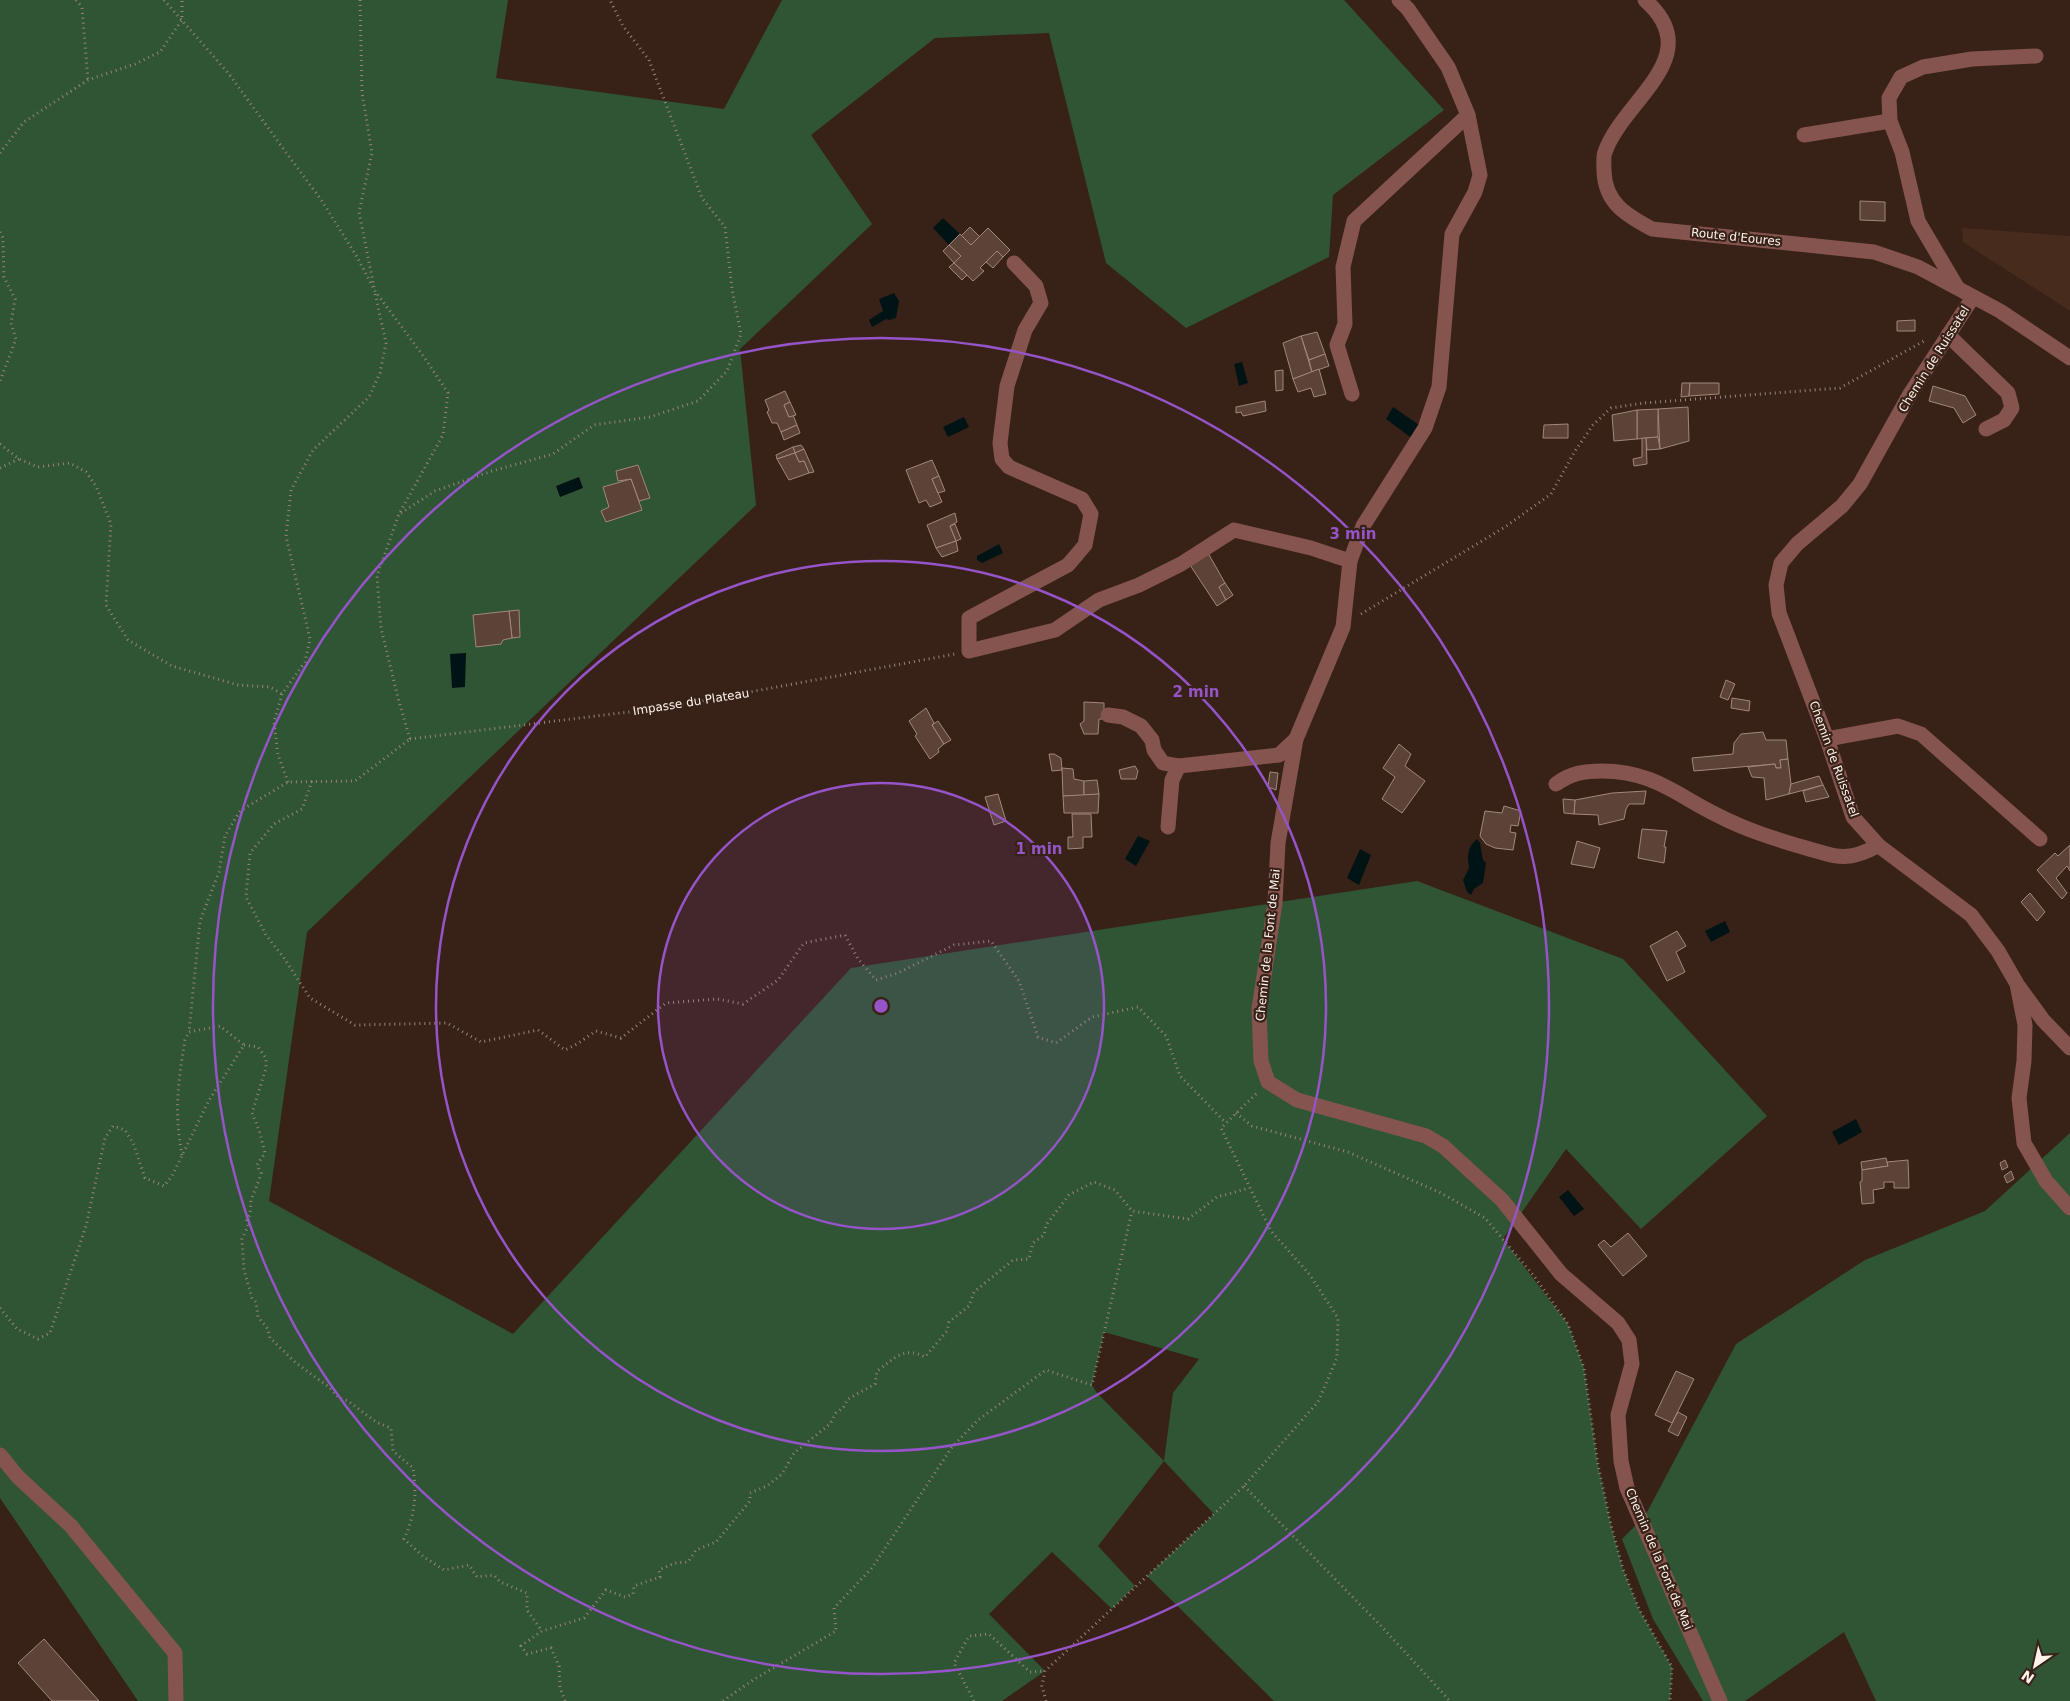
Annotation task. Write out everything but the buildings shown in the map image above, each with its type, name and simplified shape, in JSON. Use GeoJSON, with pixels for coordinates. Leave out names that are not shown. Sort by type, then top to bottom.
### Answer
{"type":"FeatureCollection","features":[{"type":"Feature","properties":{"kind":"street","name":"Chemin de la Font de Mai"},"geometry":{"type":"LineString","coordinates":[[1399,0],[1408,8],[1448,67],[1468,115],[1480,175],[1475,192],[1452,234],[1438,387],[1425,428],[1363,526],[1350,561],[1343,628],[1296,739],[1278,843],[1275,903],[1259,1009],[1261,1061],[1268,1082],[1297,1100],[1426,1136],[1443,1146],[1502,1200],[1561,1274],[1618,1323],[1629,1340],[1632,1364],[1618,1415],[1621,1461],[1627,1488],[1720,1701]]}},
{"type":"Feature","properties":{"kind":"street","name":"Route d'Eoures"},"geometry":{"type":"LineString","coordinates":[[1645,0],[1654,7],[1666,25],[1669,51],[1659,74],[1616,128],[1604,154],[1604,179],[1613,201],[1628,216],[1652,229],[1874,252],[1918,267],[1958,288],[2000,311],[2070,358]]}},
{"type":"Feature","properties":{"kind":"street"},"geometry":{"type":"LineString","coordinates":[[1958,288],[1918,221],[1902,152],[1890,121],[1889,98],[1901,77],[1923,67],[1972,59],[2036,56]]}},
{"type":"Feature","properties":{"kind":"street"},"geometry":{"type":"LineString","coordinates":[[1352,394],[1337,345],[1345,324],[1343,268],[1354,221],[1468,115]]}},
{"type":"Feature","properties":{"kind":"street"},"geometry":{"type":"LineString","coordinates":[[1804,135],[1890,121]]}},
{"type":"Feature","properties":{"kind":"street"},"geometry":{"type":"LineString","coordinates":[[1014,263],[1036,286],[1041,303],[1025,330],[1007,386],[1000,443],[1002,459],[1009,467],[1082,499],[1091,514],[1085,545],[1068,565],[969,618],[969,651],[1054,630],[1099,600],[1139,585],[1181,564],[1234,530],[1311,548],[1350,561]]}},
{"type":"Feature","properties":{"kind":"street","name":"Chemin de Ruissatel"},"geometry":{"type":"LineString","coordinates":[[1973,297],[1910,394],[1860,484],[1842,506],[1797,544],[1781,563],[1776,585],[1779,613],[1827,739],[1853,817],[1879,846],[1971,915],[1998,951],[2017,984],[2025,1025],[2024,1061],[2019,1098],[2024,1143],[2046,1181],[2070,1208]]}},
{"type":"Feature","properties":{"kind":"street"},"geometry":{"type":"LineString","coordinates":[[1948,335],[2008,393],[2012,408],[2004,420],[1986,430]]}},
{"type":"Feature","properties":{"kind":"street"},"geometry":{"type":"LineString","coordinates":[[1108,715],[1123,717],[1142,726],[1152,740],[1154,750],[1163,764],[1178,766],[1279,755],[1296,739]]}},
{"type":"Feature","properties":{"kind":"street"},"geometry":{"type":"LineString","coordinates":[[1827,739],[1898,726],[1921,734],[2040,839]]}},
{"type":"Feature","properties":{"kind":"street"},"geometry":{"type":"LineString","coordinates":[[1168,827],[1172,780],[1178,766]]}},
{"type":"Feature","properties":{"kind":"street"},"geometry":{"type":"LineString","coordinates":[[1556,784],[1567,776],[1585,771],[1620,771],[1642,775],[1658,782],[1717,816],[1758,834],[1834,856],[1854,855],[1879,846]]}},
{"type":"Feature","properties":{"kind":"street"},"geometry":{"type":"LineString","coordinates":[[2017,984],[2043,1020],[2070,1048]]}},
{"type":"Feature","properties":{"kind":"street"},"geometry":{"type":"LineString","coordinates":[[0,1455],[18,1477],[71,1526],[175,1652],[176,1701]]}},
{"type":"Feature","properties":{"kind":"path"},"geometry":{"type":"LineString","coordinates":[[76,0],[82,8],[88,80]]}},
{"type":"Feature","properties":{"kind":"path"},"geometry":{"type":"LineString","coordinates":[[164,0],[229,74],[322,201],[357,257],[375,292],[424,357],[448,393],[443,435],[399,514],[377,576],[381,628],[410,739],[355,781],[288,782],[240,811],[225,836],[219,872],[200,922],[189,1032],[185,1040],[177,1102],[177,1126],[182,1156]]}},
{"type":"Feature","properties":{"kind":"path"},"geometry":{"type":"LineString","coordinates":[[0,153],[24,122],[88,80],[135,64],[160,52],[182,20],[182,0]]}},
{"type":"Feature","properties":{"kind":"path"},"geometry":{"type":"LineString","coordinates":[[288,782],[278,756],[274,722],[282,694],[305,662],[310,639],[286,536],[291,490],[313,450],[369,397],[380,373],[386,343],[359,212],[372,153],[362,92],[360,0]]}},
{"type":"Feature","properties":{"kind":"path"},"geometry":{"type":"LineString","coordinates":[[399,514],[435,491],[492,471],[553,454],[594,425],[650,417],[698,401],[727,371],[741,334],[732,290],[725,227],[702,198],[649,60],[623,26],[610,0]]}},
{"type":"Feature","properties":{"kind":"path"},"geometry":{"type":"LineString","coordinates":[[0,232],[3,238],[4,278],[16,299],[11,324],[16,339],[0,381]]}},
{"type":"Feature","properties":{"kind":"path"},"geometry":{"type":"LineString","coordinates":[[1343,628],[1371,607],[1505,527],[1551,494],[1575,451],[1593,425],[1611,408],[1644,403],[1840,388],[1931,336]]}},
{"type":"Feature","properties":{"kind":"path"},"geometry":{"type":"LineString","coordinates":[[0,444],[20,459],[38,467],[70,463],[86,472],[96,486],[111,524],[106,605],[128,640],[172,666],[238,685],[270,687],[282,694]]}},
{"type":"Feature","properties":{"kind":"path"},"geometry":{"type":"LineString","coordinates":[[0,468],[20,459]]}},
{"type":"Feature","properties":{"kind":"path","name":"Impasse du Plateau"},"geometry":{"type":"LineString","coordinates":[[410,739],[669,708],[969,651]]}},
{"type":"Feature","properties":{"kind":"path"},"geometry":{"type":"LineString","coordinates":[[312,781],[302,809],[274,824],[250,853],[246,897],[266,934],[310,998],[355,1025],[447,1023],[481,1042],[538,1030],[564,1050],[596,1031],[621,1038],[666,1003],[717,998],[744,1004],[778,980],[804,943],[844,935],[858,959],[876,980],[898,973],[954,945],[992,941],[1018,981],[1038,1037],[1056,1043],[1092,1017],[1138,1007],[1166,1036],[1180,1076],[1226,1123]]}},
{"type":"Feature","properties":{"kind":"path"},"geometry":{"type":"LineString","coordinates":[[189,1032],[220,1026],[244,1045],[258,1047],[266,1058],[266,1068],[252,1113],[260,1130],[265,1154],[257,1165],[260,1173],[259,1180],[251,1200],[250,1215],[247,1220],[248,1226],[242,1239],[244,1270],[252,1298],[256,1302],[258,1317],[268,1329],[270,1338],[295,1362],[320,1379],[339,1398],[348,1401],[376,1422],[390,1428],[393,1451],[413,1468],[416,1487],[412,1524],[404,1539],[444,1570],[469,1565],[477,1577],[494,1576],[500,1582],[527,1593],[527,1610],[542,1632]]}},
{"type":"Feature","properties":{"kind":"path"},"geometry":{"type":"LineString","coordinates":[[0,1308],[17,1329],[38,1339],[50,1334],[86,1226],[105,1138],[113,1126],[125,1130],[134,1145],[145,1178],[164,1186],[172,1176],[208,1102],[244,1045]]}},
{"type":"Feature","properties":{"kind":"path"},"geometry":{"type":"LineString","coordinates":[[1046,1701],[1042,1686],[1045,1671],[1244,1486],[1318,1402],[1337,1358],[1338,1318],[1310,1275],[1271,1231],[1221,1128],[1268,1082]]}},
{"type":"Feature","properties":{"kind":"path"},"geometry":{"type":"LineString","coordinates":[[1236,1113],[1252,1126],[1348,1152],[1441,1193],[1484,1218],[1534,1276],[1568,1324],[1584,1368],[1598,1465],[1611,1525],[1623,1569],[1639,1609],[1672,1667],[1670,1701]]}},
{"type":"Feature","properties":{"kind":"path"},"geometry":{"type":"LineString","coordinates":[[565,1701],[560,1688],[559,1666],[551,1648],[527,1654],[522,1646],[542,1632],[584,1618],[606,1590],[625,1597],[633,1594],[634,1586],[660,1577],[660,1570],[676,1563],[688,1562],[696,1550],[716,1542],[750,1501],[750,1492],[767,1486],[782,1474],[794,1453],[830,1424],[836,1413],[843,1408],[848,1399],[875,1384],[877,1370],[900,1354],[915,1352],[926,1357],[947,1331],[949,1322],[969,1306],[974,1292],[1013,1260],[1029,1259],[1033,1243],[1044,1235],[1046,1226],[1069,1195],[1094,1182],[1115,1190],[1132,1211],[1188,1219],[1217,1197],[1249,1188]]}},
{"type":"Feature","properties":{"kind":"path"},"geometry":{"type":"LineString","coordinates":[[723,1701],[753,1680],[836,1631],[834,1608],[872,1568],[952,1447],[978,1420],[1046,1370],[1092,1385],[1132,1211]]}},
{"type":"Feature","properties":{"kind":"path"},"geometry":{"type":"LineString","coordinates":[[1244,1486],[1382,1626],[1450,1701]]}},
{"type":"Feature","properties":{"kind":"path"},"geometry":{"type":"LineString","coordinates":[[974,1701],[954,1664],[968,1636],[989,1634],[1030,1672],[1045,1671]]}},
{"type":"Feature","properties":{"kind":"shaded area"},"geometry":{"type":"Polygon","coordinates":[[[943,218],[960,234],[949,245],[933,228],[943,218]]]}},
{"type":"Feature","properties":{"kind":"shaded area"},"geometry":{"type":"Polygon","coordinates":[[[1962,228],[2070,236],[2070,311],[1963,242],[1962,228]]]}},
{"type":"Feature","properties":{"kind":"shaded area"},"geometry":{"type":"Polygon","coordinates":[[[894,293],[899,301],[896,318],[886,319],[872,327],[869,320],[883,311],[879,299],[894,293]]]}},
{"type":"Feature","properties":{"kind":"shaded area"},"geometry":{"type":"Polygon","coordinates":[[[1242,362],[1248,383],[1239,386],[1234,364],[1242,362]]]}},
{"type":"Feature","properties":{"kind":"shaded area"},"geometry":{"type":"Polygon","coordinates":[[[1393,407],[1419,425],[1413,439],[1386,419],[1393,407]]]}},
{"type":"Feature","properties":{"kind":"shaded area"},"geometry":{"type":"Polygon","coordinates":[[[964,417],[969,427],[948,437],[943,427],[964,417]]]}},
{"type":"Feature","properties":{"kind":"shaded area"},"geometry":{"type":"Polygon","coordinates":[[[579,477],[583,488],[560,497],[556,486],[579,477]]]}},
{"type":"Feature","properties":{"kind":"shaded area"},"geometry":{"type":"Polygon","coordinates":[[[999,544],[1003,553],[982,563],[977,560],[977,556],[999,544]]]}},
{"type":"Feature","properties":{"kind":"shaded area"},"geometry":{"type":"Polygon","coordinates":[[[466,653],[465,687],[452,688],[450,654],[466,653]]]}},
{"type":"Feature","properties":{"kind":"shaded area"},"geometry":{"type":"Polygon","coordinates":[[[1138,836],[1150,841],[1136,866],[1125,859],[1138,836]]]}},
{"type":"Feature","properties":{"kind":"shaded area"},"geometry":{"type":"Polygon","coordinates":[[[1477,839],[1480,843],[1483,860],[1486,863],[1483,883],[1474,889],[1471,895],[1467,892],[1463,880],[1469,868],[1468,855],[1470,849],[1477,839]]]}},
{"type":"Feature","properties":{"kind":"shaded area"},"geometry":{"type":"Polygon","coordinates":[[[1360,849],[1371,855],[1359,885],[1347,878],[1360,849]]]}},
{"type":"Feature","properties":{"kind":"shaded area"},"geometry":{"type":"Polygon","coordinates":[[[1725,921],[1730,932],[1711,942],[1705,931],[1725,921]]]}},
{"type":"Feature","properties":{"kind":"shaded area"},"geometry":{"type":"Polygon","coordinates":[[[1856,1119],[1862,1132],[1839,1145],[1832,1132],[1856,1119]]]}},
{"type":"Feature","properties":{"kind":"shaded area"},"geometry":{"type":"Polygon","coordinates":[[[1568,1190],[1584,1209],[1574,1216],[1559,1197],[1568,1190]]]}},
{"type":"Feature","properties":{"kind":"green space"},"geometry":{"type":"Polygon","coordinates":[[[0,0],[508,0],[496,78],[724,109],[782,0],[1344,0],[1444,110],[1333,195],[1329,257],[1186,328],[1106,263],[1049,33],[935,38],[811,135],[872,224],[740,349],[756,505],[307,932],[269,1201],[513,1334],[851,968],[1417,881],[1623,959],[1767,1116],[1641,1229],[1566,1149],[1503,1239],[1568,1324],[1584,1368],[1598,1465],[1611,1525],[1623,1569],[1639,1609],[1672,1667],[1670,1701],[1274,1701],[1147,1576],[1214,1514],[1164,1461],[1098,1546],[1135,1586],[1112,1609],[1052,1552],[989,1614],[1045,1671],[1002,1701],[138,1701],[0,1498],[0,0]],[[1104,1332],[1092,1385],[1097,1393],[1164,1461],[1173,1393],[1199,1359],[1104,1332]]]}},
{"type":"Feature","properties":{"kind":"green space"},"geometry":{"type":"Polygon","coordinates":[[[2070,1133],[2070,1701],[1876,1701],[1844,1632],[1745,1701],[1703,1701],[1653,1619],[1622,1539],[1645,1516],[1736,1344],[1865,1260],[1985,1211],[2070,1133]]]}}]}
